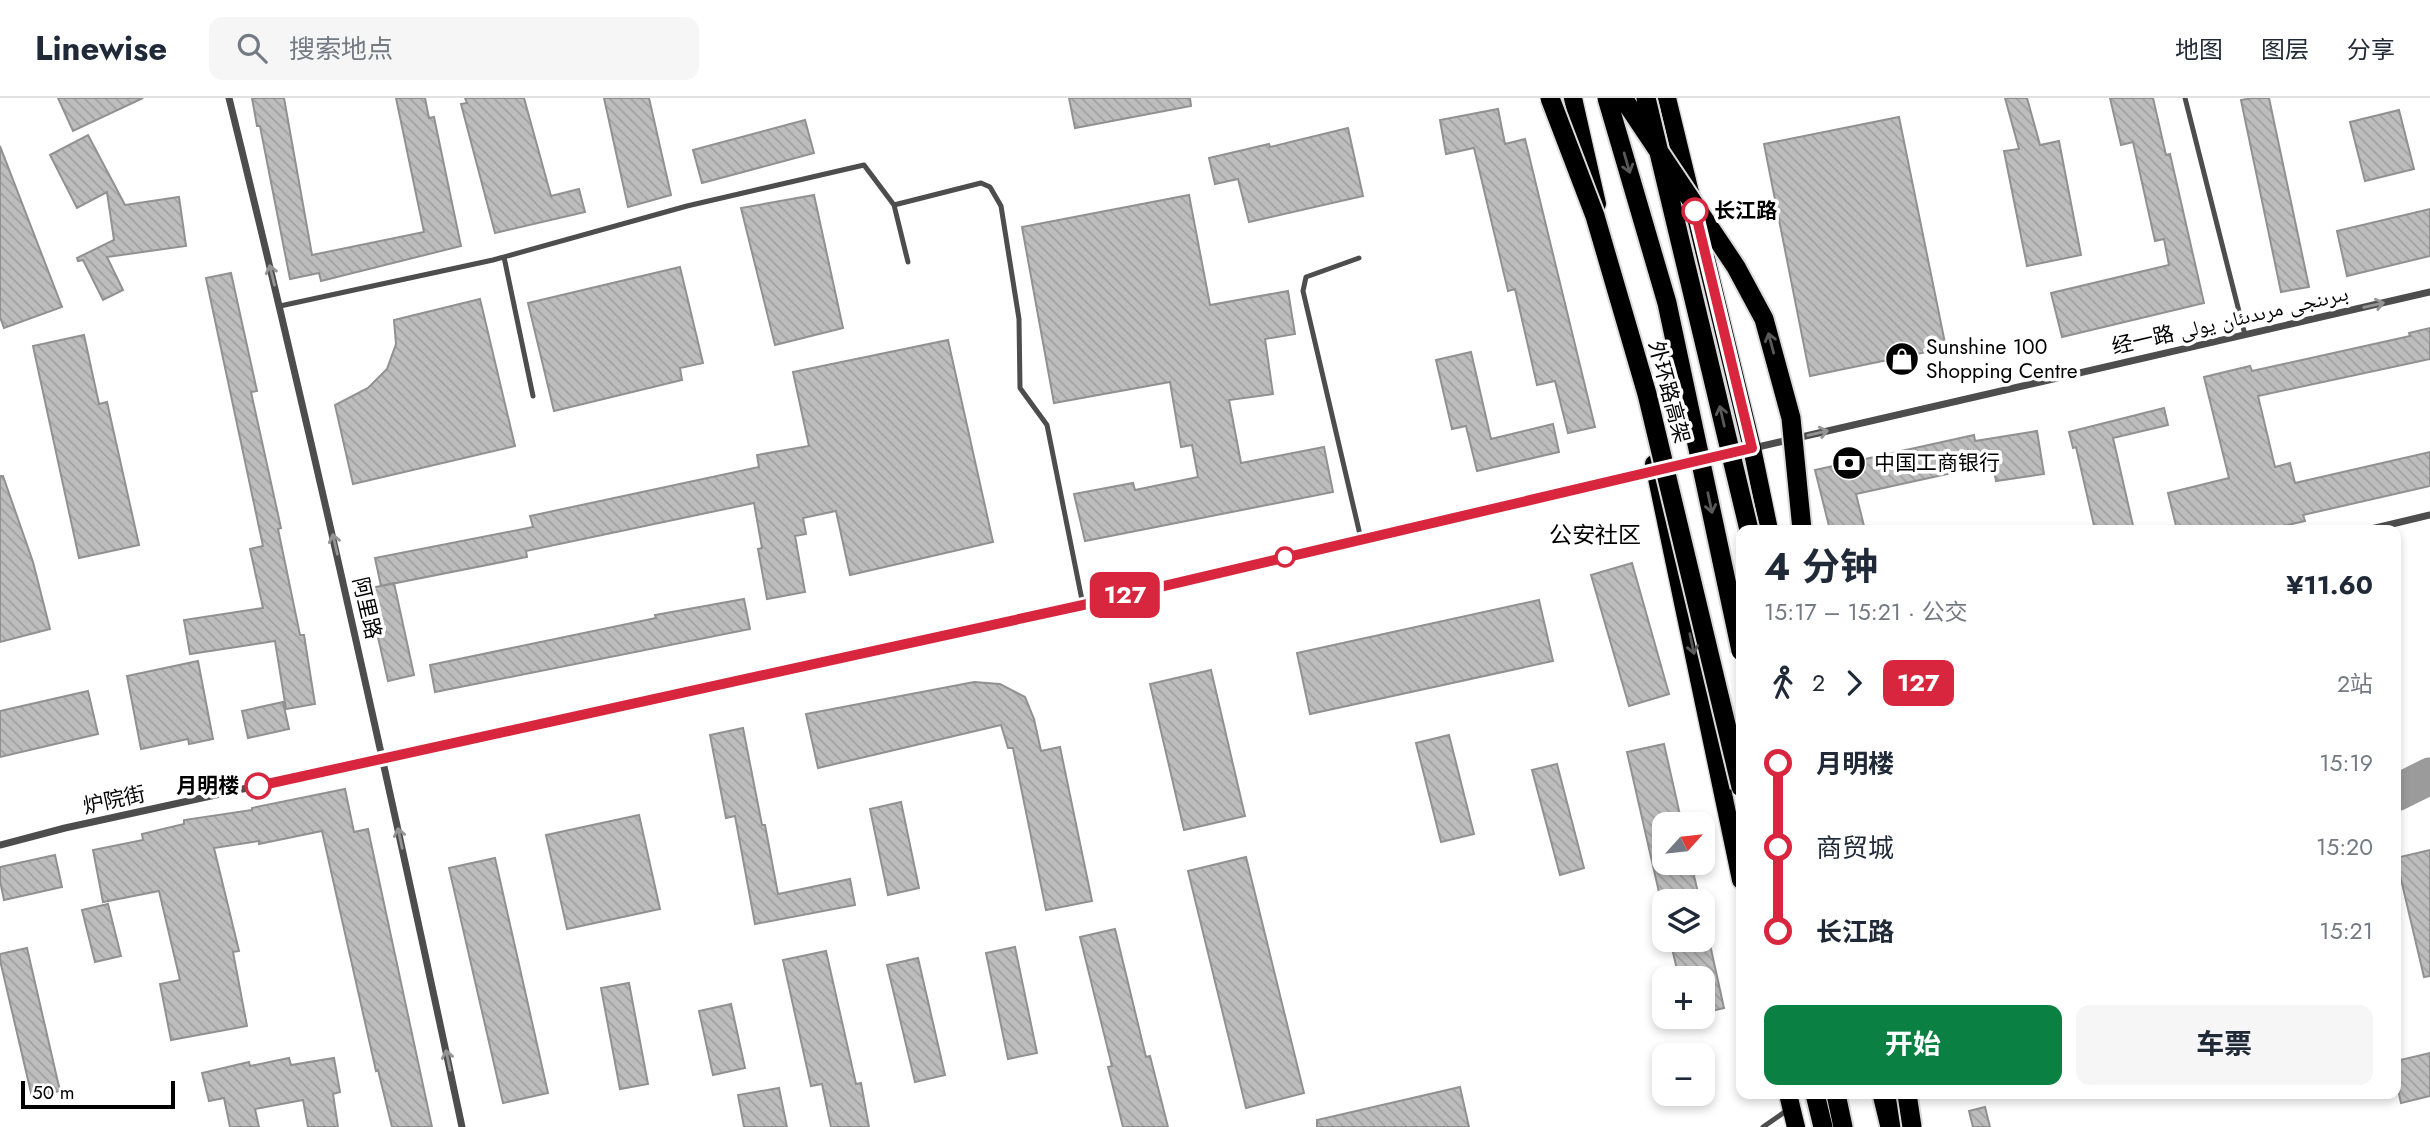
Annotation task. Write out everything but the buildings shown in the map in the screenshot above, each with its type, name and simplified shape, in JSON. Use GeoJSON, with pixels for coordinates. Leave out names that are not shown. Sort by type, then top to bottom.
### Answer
{"type":"FeatureCollection","features":[{"type":"Feature","properties":{"kind":"highway","name":"外环路高架"},"geometry":{"type":"LineString","coordinates":[[1550,98],[1595,216],[1647,394],[1736,765]]}},
{"type":"Feature","properties":{"kind":"highway"},"geometry":{"type":"LineString","coordinates":[[1607,98],[1667,303],[1736,627]]}},
{"type":"Feature","properties":{"kind":"highway"},"geometry":{"type":"LineString","coordinates":[[1623,98],[1737,267],[1764,319],[1791,418],[1802,525]]}},
{"type":"Feature","properties":{"kind":"highway"},"geometry":{"type":"LineString","coordinates":[[1646,98],[1748,525]]}},
{"type":"Feature","properties":{"kind":"highway"},"geometry":{"type":"LineString","coordinates":[[1816,1099],[1823,1127]]}},
{"type":"Feature","properties":{"kind":"highway"},"geometry":{"type":"LineString","coordinates":[[1837,1099],[1843,1127]]}},
{"type":"Feature","properties":{"kind":"highway"},"geometry":{"type":"LineString","coordinates":[[1890,1127],[1895,1099]]}},
{"type":"Feature","properties":{"kind":"highway"},"geometry":{"type":"LineString","coordinates":[[1898,1099],[1912,1127]]}},
{"type":"Feature","properties":{"kind":"main road"},"geometry":{"type":"LineString","coordinates":[[1573,98],[1656,471],[1736,856]]}},
{"type":"Feature","properties":{"kind":"main road"},"geometry":{"type":"LineString","coordinates":[[1667,98],[1752,448],[1768,525]]}},
{"type":"Feature","properties":{"kind":"main road"},"geometry":{"type":"LineString","coordinates":[[1897,1099],[1904,1127]]}},
{"type":"Feature","properties":{"kind":"main road"},"geometry":{"type":"LineString","coordinates":[[1790,1100],[1796,1127]]}},
{"type":"Feature","properties":{"kind":"street","name":"阿里路"},"geometry":{"type":"LineString","coordinates":[[229,98],[384,758],[462,1127]]}},
{"type":"Feature","properties":{"kind":"street","name":"经一路 بىرىنجى مرىدىئان يولى"},"geometry":{"type":"LineString","coordinates":[[1752,448],[2430,292]]}},
{"type":"Feature","properties":{"kind":"street","name":"炉院街"},"geometry":{"type":"LineString","coordinates":[[0,845],[65,828],[1083,605],[1752,448]]}},
{"type":"Feature","properties":{"kind":"street"},"geometry":{"type":"LineString","coordinates":[[2388,525],[2430,515]]}},
{"type":"Feature","properties":{"kind":"lane"},"geometry":{"type":"LineString","coordinates":[[2185,98],[2245,335]]}},
{"type":"Feature","properties":{"kind":"lane"},"geometry":{"type":"LineString","coordinates":[[280,306],[504,257],[687,206],[864,165],[894,205],[908,262]]}},
{"type":"Feature","properties":{"kind":"lane"},"geometry":{"type":"LineString","coordinates":[[894,205],[981,183],[990,187],[1001,206],[1019,319],[1020,388],[1047,425],[1083,605]]}},
{"type":"Feature","properties":{"kind":"lane"},"geometry":{"type":"LineString","coordinates":[[504,257],[533,396]]}},
{"type":"Feature","properties":{"kind":"lane"},"geometry":{"type":"LineString","coordinates":[[1359,258],[1306,277],[1303,291],[1361,539]]}},
{"type":"Feature","properties":{"kind":"lane"},"geometry":{"type":"LineString","coordinates":[[1763,1127],[1790,1100]]}},
{"type":"Feature","properties":{"kind":"waterway"},"geometry":{"type":"LineString","coordinates":[[2401,790],[2430,776]]}},
{"type":"Feature","properties":{"kind":"bus line","name":"127"},"geometry":{"type":"LineString","coordinates":[[258,786],[1083,605],[1752,448],[1695,211]]}},
{"type":"Feature","properties":{"kind":"place","name":"长江路"},"geometry":{"type":"Point","coordinates":[1695,211]}},
{"type":"Feature","properties":{"kind":"place","name":"Sunshine 100 Shopping Centre"},"geometry":{"type":"Point","coordinates":[1902,359]}},
{"type":"Feature","properties":{"kind":"place","name":"中国工商银行"},"geometry":{"type":"Point","coordinates":[1849,463]}},
{"type":"Feature","properties":{"kind":"place","name":"月明楼"},"geometry":{"type":"Point","coordinates":[258,786]}},
{"type":"Feature","properties":{"kind":"district","name":"公安社区"},"geometry":{"type":"Point","coordinates":[1595,535]}}]}
